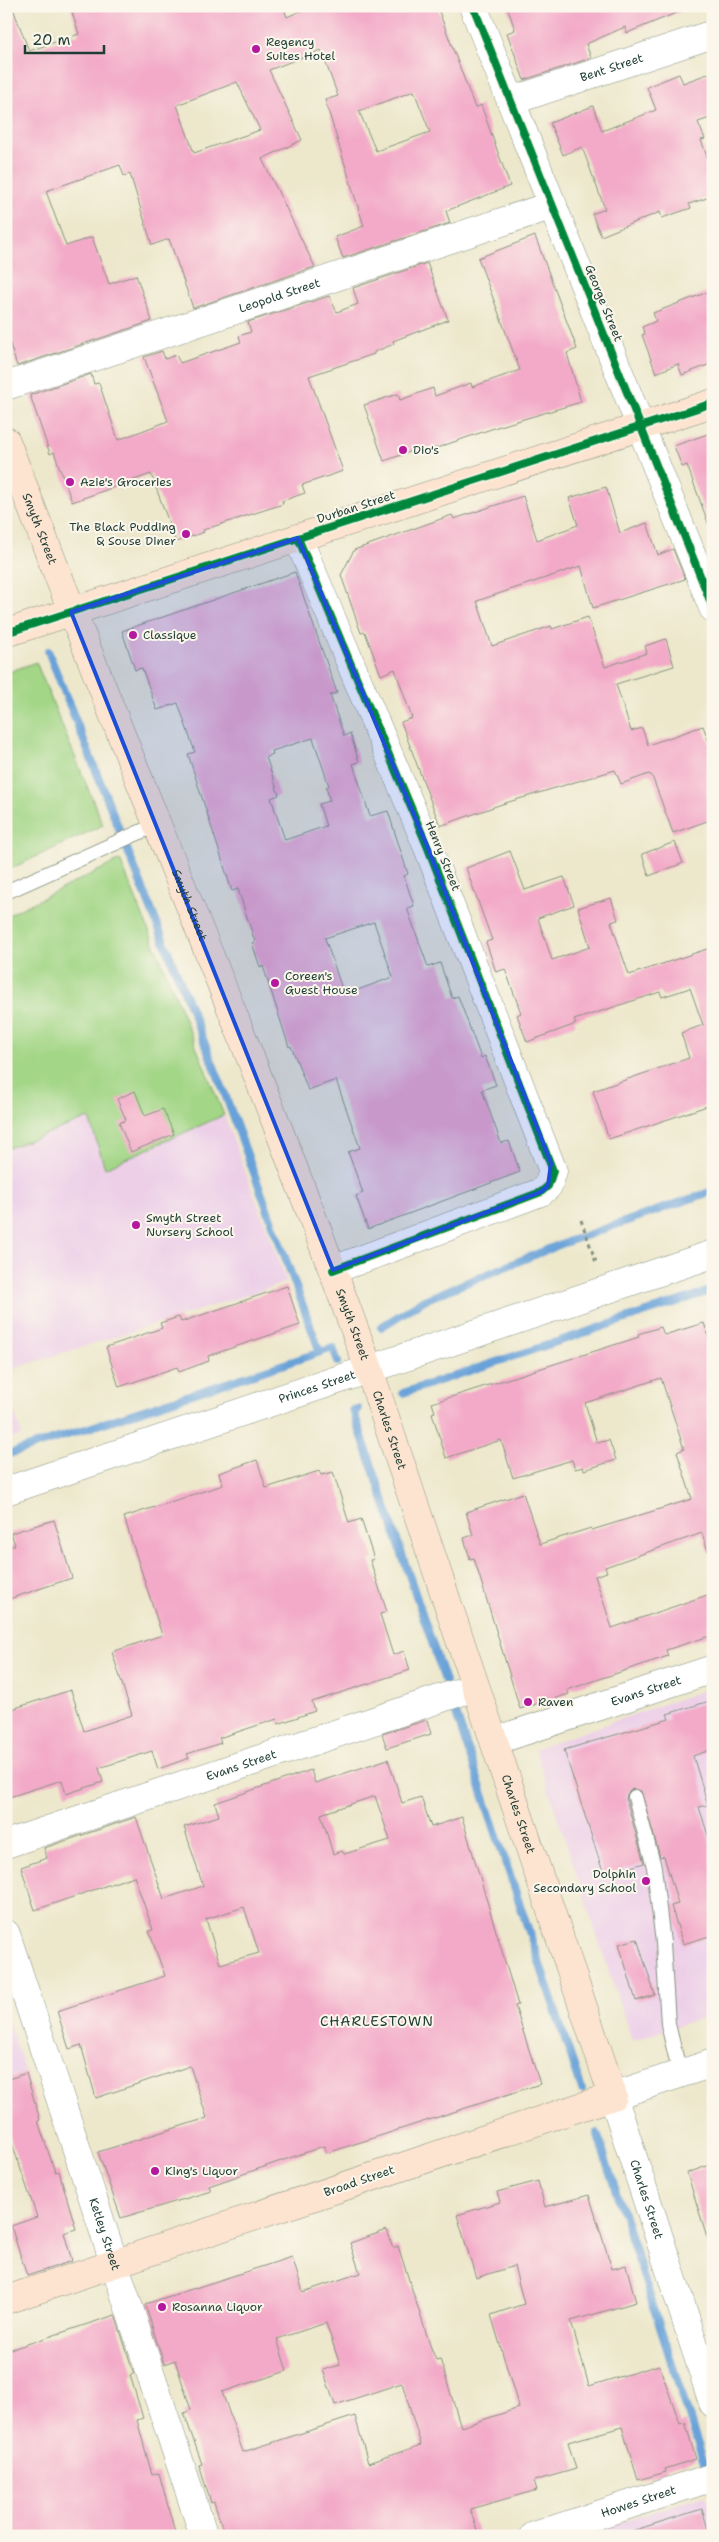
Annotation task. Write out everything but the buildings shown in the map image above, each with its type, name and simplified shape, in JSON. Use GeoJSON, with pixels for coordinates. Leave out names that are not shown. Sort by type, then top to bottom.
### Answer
{"type":"FeatureCollection","features":[{"type":"Feature","properties":{"kind":"main road","name":"Durban Street"},"geometry":{"type":"LineString","coordinates":[[6,633],[713,403]]}},
{"type":"Feature","properties":{"kind":"main road","name":"Smyth Street"},"geometry":{"type":"LineString","coordinates":[[6,442],[71,612],[158,824],[333,1270],[369,1369]]}},
{"type":"Feature","properties":{"kind":"main road","name":"Charles Street"},"geometry":{"type":"LineString","coordinates":[[369,1369],[612,2096]]}},
{"type":"Feature","properties":{"kind":"main road","name":"Broad Street"},"geometry":{"type":"LineString","coordinates":[[6,2300],[612,2096]]}},
{"type":"Feature","properties":{"kind":"street","name":"George Street"},"geometry":{"type":"LineString","coordinates":[[473,6],[713,608]]}},
{"type":"Feature","properties":{"kind":"street","name":"Bent Street"},"geometry":{"type":"LineString","coordinates":[[511,102],[713,34]]}},
{"type":"Feature","properties":{"kind":"street","name":"Leopold Street"},"geometry":{"type":"LineString","coordinates":[[6,386],[553,205]]}},
{"type":"Feature","properties":{"kind":"street","name":"Henry Street"},"geometry":{"type":"LineString","coordinates":[[298,538],[428,848],[553,1171],[548,1186],[541,1192],[333,1270]]}},
{"type":"Feature","properties":{"kind":"street","name":"Princes Street"},"geometry":{"type":"LineString","coordinates":[[6,1492],[713,1254]]}},
{"type":"Feature","properties":{"kind":"street","name":"Evans Street"},"geometry":{"type":"LineString","coordinates":[[494,1741],[713,1669]]}},
{"type":"Feature","properties":{"kind":"street","name":"Evans Street"},"geometry":{"type":"LineString","coordinates":[[6,1844],[476,1687]]}},
{"type":"Feature","properties":{"kind":"street","name":"Ketley Street"},"geometry":{"type":"LineString","coordinates":[[6,1934],[204,2536]]}},
{"type":"Feature","properties":{"kind":"street","name":"Broad Street"},"geometry":{"type":"LineString","coordinates":[[612,2096],[713,2063]]}},
{"type":"Feature","properties":{"kind":"street","name":"Charles Street"},"geometry":{"type":"LineString","coordinates":[[612,2096],[713,2403]]}},
{"type":"Feature","properties":{"kind":"street","name":"Howes Street"},"geometry":{"type":"LineString","coordinates":[[534,2536],[713,2477]]}},
{"type":"Feature","properties":{"kind":"lane"},"geometry":{"type":"LineString","coordinates":[[6,892],[158,824]]}},
{"type":"Feature","properties":{"kind":"lane"},"geometry":{"type":"LineString","coordinates":[[635,1798],[654,1867],[663,1943],[668,2024],[680,2074]]}},
{"type":"Feature","properties":{"kind":"path"},"geometry":{"type":"LineString","coordinates":[[581,1220],[593,1253]]}},
{"type":"Feature","properties":{"kind":"highlighted area"},"geometry":{"type":"Polygon","coordinates":[[[298,538],[428,848],[551,1163],[548,1186],[541,1192],[333,1270],[71,612],[298,538]]]}},
{"type":"Feature","properties":{"kind":"shaded area","name":"Smyth Street Nursery School"},"geometry":{"type":"Polygon","coordinates":[[[224,1115],[287,1282],[6,1371],[6,1149],[89,1118],[105,1167],[224,1115]]]}},
{"type":"Feature","properties":{"kind":"shaded area"},"geometry":{"type":"Polygon","coordinates":[[[6,1388],[22,1435],[6,1440],[6,1388]]]}},
{"type":"Feature","properties":{"kind":"shaded area","name":"Dolphin Secondary School"},"geometry":{"type":"Polygon","coordinates":[[[713,1687],[713,2014],[632,2041],[535,1749],[713,1687]]]}},
{"type":"Feature","properties":{"kind":"shaded area"},"geometry":{"type":"Polygon","coordinates":[[[6,2015],[26,2073],[6,2079],[6,2015]]]}},
{"type":"Feature","properties":{"kind":"shaded area"},"geometry":{"type":"Polygon","coordinates":[[[705,2495],[713,2517],[713,2536],[580,2536],[705,2495]]]}},
{"type":"Feature","properties":{"kind":"green space"},"geometry":{"type":"Polygon","coordinates":[[[36,662],[103,825],[6,871],[6,673],[36,662]]]}},
{"type":"Feature","properties":{"kind":"green space"},"geometry":{"type":"Polygon","coordinates":[[[120,860],[224,1115],[105,1168],[89,1118],[6,1149],[6,916],[120,860]]]}},
{"type":"Feature","properties":{"kind":"waterway"},"geometry":{"type":"LineString","coordinates":[[48,651],[223,1089],[320,1352]]}},
{"type":"Feature","properties":{"kind":"waterway"},"geometry":{"type":"LineString","coordinates":[[381,1327],[424,1300],[561,1244],[713,1191]]}},
{"type":"Feature","properties":{"kind":"waterway"},"geometry":{"type":"LineString","coordinates":[[403,1393],[713,1290]]}},
{"type":"Feature","properties":{"kind":"waterway"},"geometry":{"type":"LineString","coordinates":[[6,1455],[333,1348],[338,1362]]}},
{"type":"Feature","properties":{"kind":"waterway"},"geometry":{"type":"LineString","coordinates":[[358,1409],[353,1410],[445,1681]]}},
{"type":"Feature","properties":{"kind":"waterway"},"geometry":{"type":"LineString","coordinates":[[451,1699],[582,2090]]}},
{"type":"Feature","properties":{"kind":"waterway"},"geometry":{"type":"LineString","coordinates":[[597,2133],[706,2469]]}},
{"type":"Feature","properties":{"kind":"cycle path"},"geometry":{"type":"LineString","coordinates":[[473,6],[713,608]]}},
{"type":"Feature","properties":{"kind":"cycle path"},"geometry":{"type":"LineString","coordinates":[[6,633],[713,403]]}},
{"type":"Feature","properties":{"kind":"cycle path"},"geometry":{"type":"LineString","coordinates":[[298,538],[428,848],[553,1171],[548,1186],[541,1192],[333,1270]]}},
{"type":"Feature","properties":{"kind":"place","name":"Regency Suites Hotel"},"geometry":{"type":"Point","coordinates":[256,49]}},
{"type":"Feature","properties":{"kind":"place","name":"Dio's"},"geometry":{"type":"Point","coordinates":[403,450]}},
{"type":"Feature","properties":{"kind":"place","name":"Azie's Groceries"},"geometry":{"type":"Point","coordinates":[70,482]}},
{"type":"Feature","properties":{"kind":"place","name":"The Black Pudding & Souse Diner"},"geometry":{"type":"Point","coordinates":[186,534]}},
{"type":"Feature","properties":{"kind":"place","name":"Classique"},"geometry":{"type":"Point","coordinates":[133,635]}},
{"type":"Feature","properties":{"kind":"place","name":"Coreen's Guest House"},"geometry":{"type":"Point","coordinates":[275,983]}},
{"type":"Feature","properties":{"kind":"place","name":"Smyth Street Nursery School"},"geometry":{"type":"Point","coordinates":[136,1225]}},
{"type":"Feature","properties":{"kind":"place","name":"Raven"},"geometry":{"type":"Point","coordinates":[528,1702]}},
{"type":"Feature","properties":{"kind":"place","name":"Dolphin Secondary School"},"geometry":{"type":"Point","coordinates":[646,1881]}},
{"type":"Feature","properties":{"kind":"place","name":"King's Liquor"},"geometry":{"type":"Point","coordinates":[155,2171]}},
{"type":"Feature","properties":{"kind":"place","name":"Rosanna Liquor"},"geometry":{"type":"Point","coordinates":[162,2307]}},
{"type":"Feature","properties":{"kind":"district","name":"CHARLESTOWN"},"geometry":{"type":"Point","coordinates":[377,2021]}}]}
